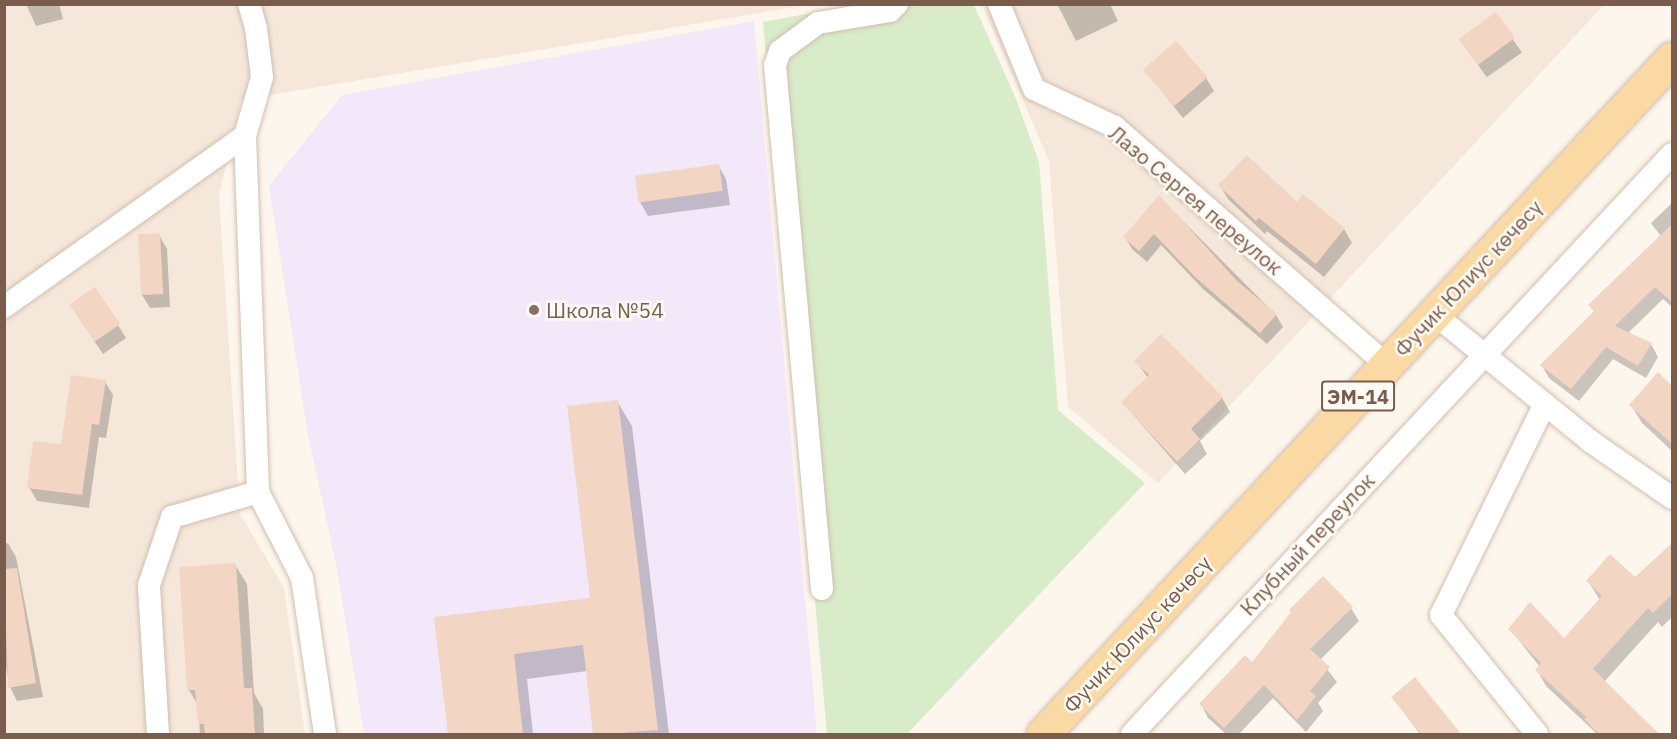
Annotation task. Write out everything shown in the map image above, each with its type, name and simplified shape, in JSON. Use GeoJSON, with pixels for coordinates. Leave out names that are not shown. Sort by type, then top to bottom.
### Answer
{"type":"FeatureCollection","features":[{"type":"Feature","properties":{"kind":"main road","name":"Фучик Юлиус көчөсү"},"geometry":{"type":"LineString","coordinates":[[1043,735],[1672,58]]}},
{"type":"Feature","properties":{"kind":"street"},"geometry":{"type":"LineString","coordinates":[[249,4],[256,28],[262,77],[245,136],[258,492],[302,578],[325,735]]}},
{"type":"Feature","properties":{"kind":"street"},"geometry":{"type":"LineString","coordinates":[[822,589],[775,65],[786,46],[818,24],[890,11],[897,4]]}},
{"type":"Feature","properties":{"kind":"street","name":"Лазо Сергея переулок"},"geometry":{"type":"LineString","coordinates":[[999,4],[1034,89],[1115,127],[1388,365]]}},
{"type":"Feature","properties":{"kind":"street"},"geometry":{"type":"LineString","coordinates":[[4,307],[245,136]]}},
{"type":"Feature","properties":{"kind":"street","name":"Клубный переулок"},"geometry":{"type":"LineString","coordinates":[[1132,735],[1483,354],[1672,154]]}},
{"type":"Feature","properties":{"kind":"street"},"geometry":{"type":"LineString","coordinates":[[1434,314],[1545,404],[1672,498]]}},
{"type":"Feature","properties":{"kind":"street"},"geometry":{"type":"LineString","coordinates":[[1537,735],[1441,615],[1545,404]]}},
{"type":"Feature","properties":{"kind":"street"},"geometry":{"type":"LineString","coordinates":[[158,735],[149,585],[172,517],[258,492]]}},
{"type":"Feature","properties":{"kind":"shaded area"},"geometry":{"type":"Polygon","coordinates":[[[4,5],[807,5],[241,100],[219,196],[240,514],[284,588],[305,734],[5,734],[4,5]]]}},
{"type":"Feature","properties":{"kind":"shaded area"},"geometry":{"type":"Polygon","coordinates":[[[982,5],[1604,5],[1158,483],[1068,407],[1049,161],[982,5]]]}},
{"type":"Feature","properties":{"kind":"shaded area","name":"Школа №54"},"geometry":{"type":"Polygon","coordinates":[[[754,21],[817,734],[364,734],[336,564],[308,435],[269,186],[342,95],[754,21]]]}},
{"type":"Feature","properties":{"kind":"green space"},"geometry":{"type":"Polygon","coordinates":[[[854,5],[974,5],[1016,99],[1039,162],[1058,410],[1145,483],[907,734],[827,734],[763,22],[854,5]]]}},
{"type":"Feature","properties":{"kind":"building"},"geometry":{"type":"Polygon","coordinates":[[[1496,12],[1515,38],[1478,65],[1459,39],[1496,12]]]}},
{"type":"Feature","properties":{"kind":"building"},"geometry":{"type":"Polygon","coordinates":[[[1176,41],[1207,77],[1174,106],[1143,70],[1176,41]]]}},
{"type":"Feature","properties":{"kind":"building"},"geometry":{"type":"Polygon","coordinates":[[[1247,155],[1297,202],[1303,194],[1345,228],[1316,264],[1259,218],[1256,221],[1218,185],[1247,155]]]}},
{"type":"Feature","properties":{"kind":"building"},"geometry":{"type":"Polygon","coordinates":[[[719,164],[723,191],[639,203],[635,176],[719,164]]]}},
{"type":"Feature","properties":{"kind":"building"},"geometry":{"type":"Polygon","coordinates":[[[1159,195],[1237,281],[1277,314],[1260,333],[1195,277],[1154,234],[1139,251],[1123,237],[1159,195]]]}},
{"type":"Feature","properties":{"kind":"building"},"geometry":{"type":"Polygon","coordinates":[[[1672,224],[1672,302],[1655,287],[1615,326],[1652,343],[1638,366],[1606,347],[1571,389],[1540,365],[1594,311],[1588,305],[1672,224]]]}},
{"type":"Feature","properties":{"kind":"building"},"geometry":{"type":"Polygon","coordinates":[[[160,233],[163,294],[141,295],[138,234],[160,233]]]}},
{"type":"Feature","properties":{"kind":"building"},"geometry":{"type":"Polygon","coordinates":[[[95,287],[120,324],[94,342],[69,304],[95,287]]]}},
{"type":"Feature","properties":{"kind":"building"},"geometry":{"type":"Polygon","coordinates":[[[1161,334],[1223,397],[1191,429],[1200,439],[1177,462],[1121,402],[1149,375],[1134,361],[1161,334]]]}},
{"type":"Feature","properties":{"kind":"building"},"geometry":{"type":"Polygon","coordinates":[[[1658,372],[1672,386],[1672,444],[1629,405],[1658,372]]]}},
{"type":"Feature","properties":{"kind":"building"},"geometry":{"type":"Polygon","coordinates":[[[71,375],[106,380],[99,425],[92,424],[82,495],[27,488],[33,441],[61,444],[71,375]]]}},
{"type":"Feature","properties":{"kind":"building"},"geometry":{"type":"Polygon","coordinates":[[[618,400],[658,730],[593,735],[583,645],[514,654],[523,735],[448,735],[434,617],[590,598],[567,406],[618,400]]]}},
{"type":"Feature","properties":{"kind":"building"},"geometry":{"type":"Polygon","coordinates":[[[1672,543],[1672,594],[1653,613],[1648,608],[1593,669],[1660,735],[1600,735],[1584,719],[1586,717],[1535,670],[1541,663],[1508,629],[1530,602],[1564,638],[1602,596],[1586,581],[1610,554],[1635,577],[1672,543]]]}},
{"type":"Feature","properties":{"kind":"building"},"geometry":{"type":"Polygon","coordinates":[[[236,563],[244,688],[252,688],[255,735],[205,735],[204,724],[198,724],[195,690],[187,690],[179,567],[236,563]]]}},
{"type":"Feature","properties":{"kind":"building"},"geometry":{"type":"Polygon","coordinates":[[[17,568],[36,683],[8,688],[4,569],[17,568]]]}},
{"type":"Feature","properties":{"kind":"building"},"geometry":{"type":"Polygon","coordinates":[[[1323,576],[1353,607],[1310,649],[1330,667],[1310,691],[1316,696],[1297,720],[1264,685],[1224,728],[1199,704],[1245,655],[1252,662],[1291,612],[1289,610],[1323,576]]]}},
{"type":"Feature","properties":{"kind":"building"},"geometry":{"type":"Polygon","coordinates":[[[1415,677],[1462,735],[1422,735],[1391,697],[1415,677]]]}},
{"type":"Feature","properties":{"kind":"place","name":"Школа №54"},"geometry":{"type":"Point","coordinates":[534,310]}}]}
